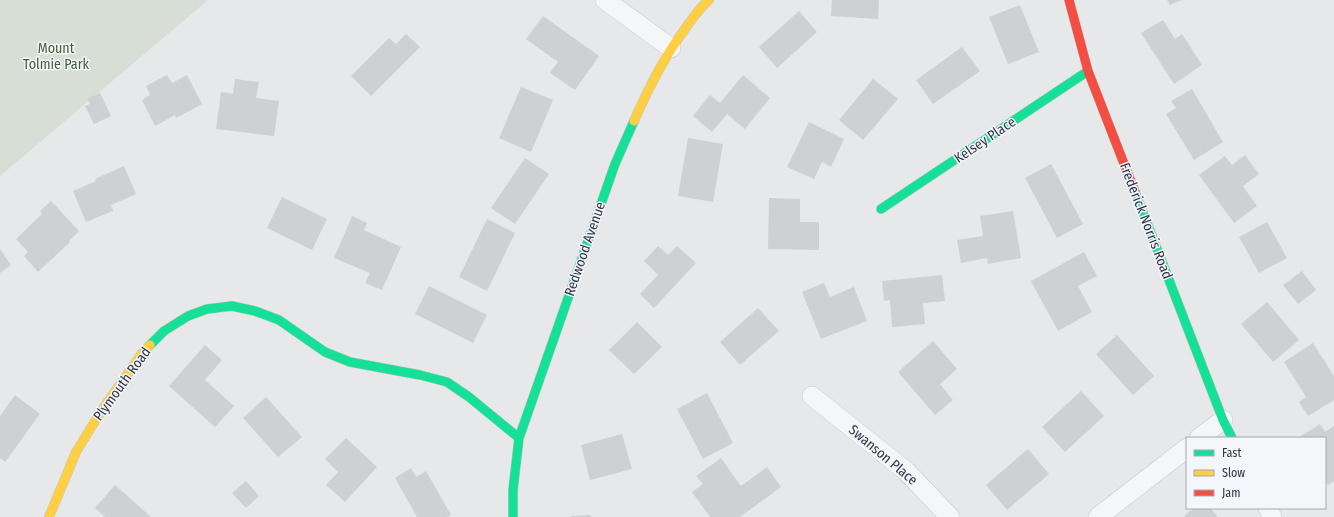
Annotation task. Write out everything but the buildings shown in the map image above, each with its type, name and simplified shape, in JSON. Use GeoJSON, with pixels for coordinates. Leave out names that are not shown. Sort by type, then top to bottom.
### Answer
{"type":"FeatureCollection","features":[{"type":"Feature","properties":{"kind":"street"},"geometry":{"type":"LineString","coordinates":[[604,0],[671,48]]}},
{"type":"Feature","properties":{"kind":"street","name":"Redwood Avenue"},"geometry":{"type":"LineString","coordinates":[[513,517],[513,490],[519,438],[615,164],[645,96],[671,48],[701,8],[709,0]]}},
{"type":"Feature","properties":{"kind":"street","name":"Frederick Norris Road"},"geometry":{"type":"LineString","coordinates":[[1069,0],[1088,71],[1223,420],[1232,437]]}},
{"type":"Feature","properties":{"kind":"street","name":"Kelsey Place"},"geometry":{"type":"LineString","coordinates":[[881,209],[1088,71]]}},
{"type":"Feature","properties":{"kind":"street","name":"Plymouth Road"},"geometry":{"type":"LineString","coordinates":[[49,517],[76,452],[100,413],[143,352],[164,330],[188,316],[207,309],[232,306],[255,311],[279,320],[325,352],[350,362],[420,375],[447,382],[469,397],[519,438]]}},
{"type":"Feature","properties":{"kind":"street","name":"Swanson Place"},"geometry":{"type":"LineString","coordinates":[[812,396],[906,471],[950,517]]}},
{"type":"Feature","properties":{"kind":"street"},"geometry":{"type":"LineString","coordinates":[[1201,437],[1223,420]]}},
{"type":"Feature","properties":{"kind":"street"},"geometry":{"type":"LineString","coordinates":[[1098,517],[1186,449]]}},
{"type":"Feature","properties":{"kind":"green space","name":"Mount Tolmie Park"},"geometry":{"type":"Polygon","coordinates":[[[0,0],[208,0],[0,176],[0,0]]]}},
{"type":"Feature","properties":{"kind":"traffic: fast"},"geometry":{"type":"LineString","coordinates":[[881,209],[1088,71]]}},
{"type":"Feature","properties":{"kind":"traffic: fast"},"geometry":{"type":"LineString","coordinates":[[513,517],[513,490],[519,438],[615,164],[634,121]]}},
{"type":"Feature","properties":{"kind":"traffic: fast"},"geometry":{"type":"LineString","coordinates":[[1135,192],[1223,420],[1232,437]]}},
{"type":"Feature","properties":{"kind":"traffic: fast"},"geometry":{"type":"LineString","coordinates":[[150,345],[164,331],[188,316],[207,309],[232,306],[255,311],[279,320],[325,352],[350,362],[420,375],[447,382],[469,397],[519,438]]}},
{"type":"Feature","properties":{"kind":"traffic: slow"},"geometry":{"type":"LineString","coordinates":[[634,121],[663,62],[696,13],[709,0]]}},
{"type":"Feature","properties":{"kind":"traffic: slow"},"geometry":{"type":"LineString","coordinates":[[49,517],[76,452],[100,413],[143,352],[150,345]]}},
{"type":"Feature","properties":{"kind":"traffic: jam"},"geometry":{"type":"LineString","coordinates":[[1069,0],[1088,71],[1135,192]]}}]}
